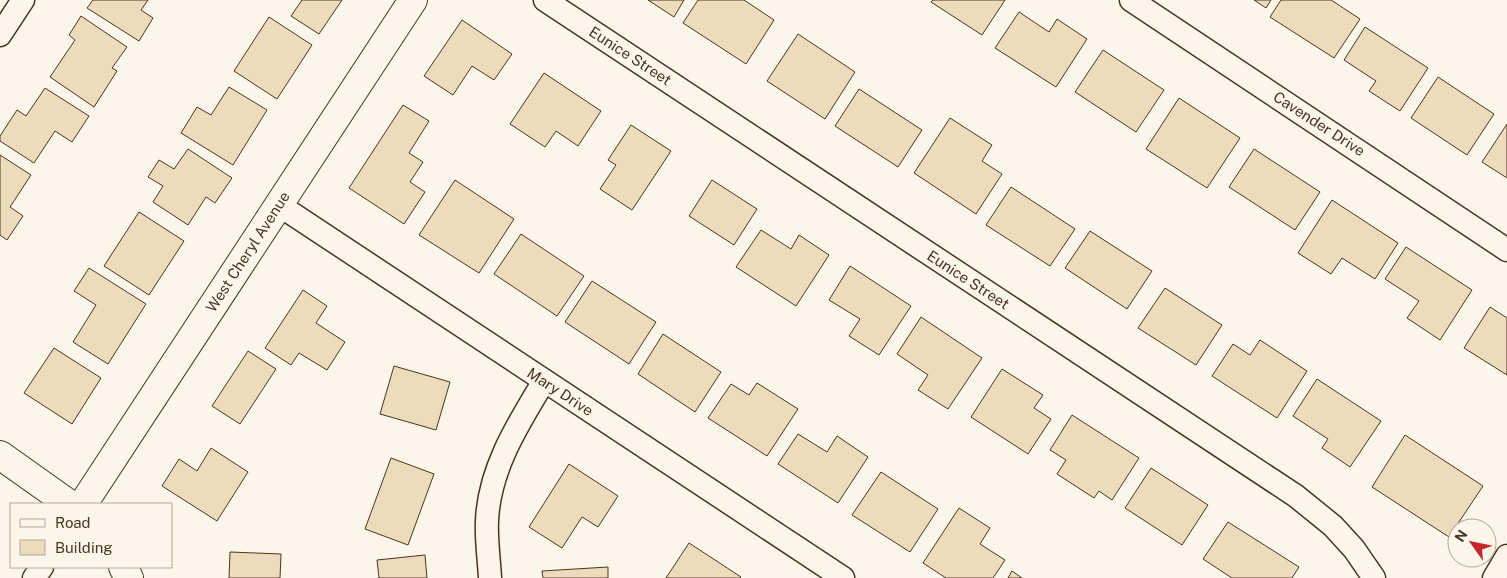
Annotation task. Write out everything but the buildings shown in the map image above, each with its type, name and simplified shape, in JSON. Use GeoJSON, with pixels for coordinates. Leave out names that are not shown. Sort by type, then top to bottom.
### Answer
{"type":"FeatureCollection","features":[{"type":"Feature","properties":{"kind":"street"},"geometry":{"type":"LineString","coordinates":[[0,35],[23,0]]}},
{"type":"Feature","properties":{"kind":"street","name":"West Cheryl Avenue"},"geometry":{"type":"LineString","coordinates":[[84,503],[413,0]]}},
{"type":"Feature","properties":{"kind":"street","name":"Eunice Street"},"geometry":{"type":"LineString","coordinates":[[545,0],[1296,496],[1333,526],[1354,550],[1374,578]]}},
{"type":"Feature","properties":{"kind":"street","name":"Cavender Drive"},"geometry":{"type":"LineString","coordinates":[[1131,0],[1507,250]]}},
{"type":"Feature","properties":{"kind":"street","name":"Mary Drive"},"geometry":{"type":"LineString","coordinates":[[278,205],[842,578]]}},
{"type":"Feature","properties":{"kind":"street"},"geometry":{"type":"LineString","coordinates":[[490,578],[487,520],[495,476],[514,430],[544,381]]}},
{"type":"Feature","properties":{"kind":"street"},"geometry":{"type":"LineString","coordinates":[[0,454],[68,503]]}},
{"type":"Feature","properties":{"kind":"street"},"geometry":{"type":"LineString","coordinates":[[1494,578],[1507,556]]}}]}
